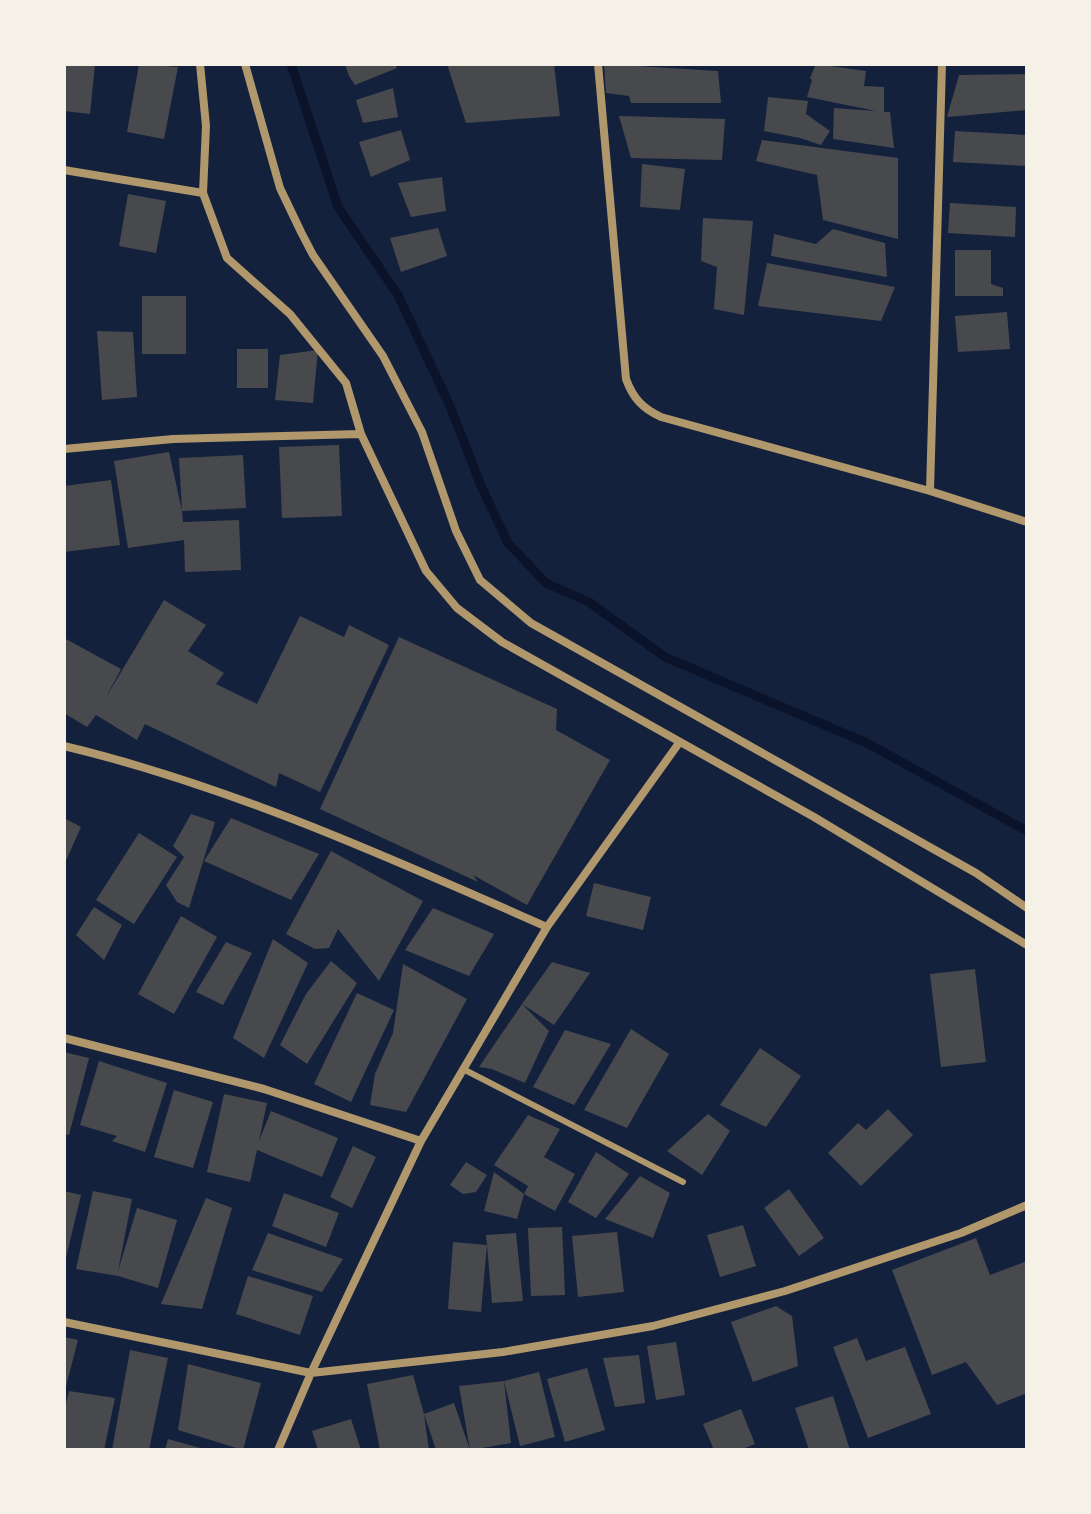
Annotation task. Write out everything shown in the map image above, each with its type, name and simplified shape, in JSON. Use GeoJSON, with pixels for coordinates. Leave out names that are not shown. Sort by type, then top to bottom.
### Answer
{"type":"FeatureCollection","features":[{"type":"Feature","properties":{"kind":"street"},"geometry":{"type":"LineString","coordinates":[[200,64],[206,126],[203,193],[227,258],[290,314],[346,383],[361,434],[426,571],[457,608],[502,642],[827,824],[1027,945]]}},
{"type":"Feature","properties":{"kind":"street"},"geometry":{"type":"LineString","coordinates":[[245,64],[280,188],[313,255],[383,356],[415,420],[456,531],[480,580],[531,623],[976,873],[1027,908]]}},
{"type":"Feature","properties":{"kind":"street"},"geometry":{"type":"LineString","coordinates":[[598,64],[626,379],[632,394],[645,410],[930,491],[1027,522]]}},
{"type":"Feature","properties":{"kind":"street"},"geometry":{"type":"LineString","coordinates":[[930,491],[942,64]]}},
{"type":"Feature","properties":{"kind":"street"},"geometry":{"type":"LineString","coordinates":[[64,170],[203,193]]}},
{"type":"Feature","properties":{"kind":"street"},"geometry":{"type":"LineString","coordinates":[[64,449],[173,439],[361,434]]}},
{"type":"Feature","properties":{"kind":"street"},"geometry":{"type":"LineString","coordinates":[[278,1450],[421,1141],[547,927],[679,743]]}},
{"type":"Feature","properties":{"kind":"street"},"geometry":{"type":"LineString","coordinates":[[64,746],[130,762],[379,853],[547,927]]}},
{"type":"Feature","properties":{"kind":"street"},"geometry":{"type":"LineString","coordinates":[[64,1038],[264,1089],[421,1141]]}},
{"type":"Feature","properties":{"kind":"street"},"geometry":{"type":"LineString","coordinates":[[64,1322],[311,1373],[503,1352],[653,1326],[785,1291],[961,1233],[1027,1205]]}},
{"type":"Feature","properties":{"kind":"lane"},"geometry":{"type":"LineString","coordinates":[[463,1069],[683,1182]]}},
{"type":"Feature","properties":{"kind":"building"},"geometry":{"type":"Polygon","coordinates":[[[64,64],[95,64],[90,114],[64,111],[64,64]]]}},
{"type":"Feature","properties":{"kind":"building"},"geometry":{"type":"Polygon","coordinates":[[[139,64],[178,67],[164,139],[127,132],[139,64]]]}},
{"type":"Feature","properties":{"kind":"building"},"geometry":{"type":"Polygon","coordinates":[[[345,64],[395,64],[397,68],[355,85],[345,64]]]}},
{"type":"Feature","properties":{"kind":"building"},"geometry":{"type":"Polygon","coordinates":[[[447,64],[554,64],[560,116],[466,123],[447,64]]]}},
{"type":"Feature","properties":{"kind":"building"},"geometry":{"type":"Polygon","coordinates":[[[604,64],[718,71],[721,103],[631,103],[629,96],[606,93],[604,64]]]}},
{"type":"Feature","properties":{"kind":"building"},"geometry":{"type":"Polygon","coordinates":[[[816,64],[866,71],[864,86],[884,87],[884,112],[890,112],[894,148],[833,139],[834,108],[876,111],[807,97],[816,64]]]}},
{"type":"Feature","properties":{"kind":"building"},"geometry":{"type":"Polygon","coordinates":[[[1027,74],[1027,110],[947,117],[959,75],[1027,74]]]}},
{"type":"Feature","properties":{"kind":"building"},"geometry":{"type":"Polygon","coordinates":[[[393,88],[398,117],[363,123],[356,100],[393,88]]]}},
{"type":"Feature","properties":{"kind":"building"},"geometry":{"type":"Polygon","coordinates":[[[768,97],[808,101],[806,114],[830,131],[821,145],[764,131],[768,97]]]}},
{"type":"Feature","properties":{"kind":"building"},"geometry":{"type":"Polygon","coordinates":[[[619,116],[725,119],[722,160],[631,158],[619,116]]]}},
{"type":"Feature","properties":{"kind":"building"},"geometry":{"type":"Polygon","coordinates":[[[401,130],[410,160],[371,177],[359,142],[401,130]]]}},
{"type":"Feature","properties":{"kind":"building"},"geometry":{"type":"Polygon","coordinates":[[[955,131],[1027,135],[1027,166],[953,162],[955,131]]]}},
{"type":"Feature","properties":{"kind":"building"},"geometry":{"type":"Polygon","coordinates":[[[762,140],[898,158],[898,239],[823,220],[817,175],[756,161],[762,140]]]}},
{"type":"Feature","properties":{"kind":"building"},"geometry":{"type":"Polygon","coordinates":[[[642,164],[685,169],[680,210],[640,207],[642,164]]]}},
{"type":"Feature","properties":{"kind":"building"},"geometry":{"type":"Polygon","coordinates":[[[442,177],[446,211],[411,217],[398,183],[442,177]]]}},
{"type":"Feature","properties":{"kind":"building"},"geometry":{"type":"Polygon","coordinates":[[[128,194],[166,201],[156,253],[119,246],[128,194]]]}},
{"type":"Feature","properties":{"kind":"building"},"geometry":{"type":"Polygon","coordinates":[[[950,203],[1016,207],[1015,237],[948,233],[950,203]]]}},
{"type":"Feature","properties":{"kind":"building"},"geometry":{"type":"Polygon","coordinates":[[[703,218],[753,221],[744,315],[714,309],[717,267],[701,261],[703,218]]]}},
{"type":"Feature","properties":{"kind":"building"},"geometry":{"type":"Polygon","coordinates":[[[438,228],[447,256],[401,272],[390,238],[438,228]]]}},
{"type":"Feature","properties":{"kind":"building"},"geometry":{"type":"Polygon","coordinates":[[[833,229],[885,243],[887,277],[771,256],[774,234],[816,244],[833,229]]]}},
{"type":"Feature","properties":{"kind":"building"},"geometry":{"type":"Polygon","coordinates":[[[955,250],[991,250],[991,284],[1003,288],[1003,296],[955,296],[955,250]]]}},
{"type":"Feature","properties":{"kind":"building"},"geometry":{"type":"Polygon","coordinates":[[[767,263],[895,287],[881,321],[758,306],[767,263]]]}},
{"type":"Feature","properties":{"kind":"building"},"geometry":{"type":"Polygon","coordinates":[[[142,296],[186,296],[186,354],[142,354],[142,296]]]}},
{"type":"Feature","properties":{"kind":"building"},"geometry":{"type":"Polygon","coordinates":[[[1007,312],[1010,349],[958,352],[955,316],[1007,312]]]}},
{"type":"Feature","properties":{"kind":"building"},"geometry":{"type":"Polygon","coordinates":[[[97,331],[133,332],[137,397],[102,400],[97,331]]]}},
{"type":"Feature","properties":{"kind":"building"},"geometry":{"type":"Polygon","coordinates":[[[237,349],[268,349],[268,388],[237,388],[237,349]]]}},
{"type":"Feature","properties":{"kind":"building"},"geometry":{"type":"Polygon","coordinates":[[[318,350],[313,403],[275,400],[280,355],[318,350]]]}},
{"type":"Feature","properties":{"kind":"building"},"geometry":{"type":"Polygon","coordinates":[[[339,445],[342,516],[282,518],[279,447],[339,445]]]}},
{"type":"Feature","properties":{"kind":"building"},"geometry":{"type":"Polygon","coordinates":[[[169,452],[183,522],[239,520],[241,570],[185,572],[184,540],[128,548],[114,461],[169,452]]]}},
{"type":"Feature","properties":{"kind":"building"},"geometry":{"type":"Polygon","coordinates":[[[243,455],[246,508],[182,511],[179,458],[243,455]]]}},
{"type":"Feature","properties":{"kind":"building"},"geometry":{"type":"Polygon","coordinates":[[[111,480],[120,545],[64,552],[64,486],[111,480]]]}},
{"type":"Feature","properties":{"kind":"building"},"geometry":{"type":"Polygon","coordinates":[[[164,600],[206,625],[188,651],[224,673],[216,684],[257,704],[300,616],[344,637],[349,625],[389,645],[320,792],[279,773],[276,787],[145,724],[137,740],[96,715],[87,727],[64,713],[64,638],[121,669],[105,699],[164,600]]]}},
{"type":"Feature","properties":{"kind":"building"},"geometry":{"type":"Polygon","coordinates":[[[399,637],[557,709],[556,730],[610,760],[527,905],[473,875],[478,882],[320,809],[399,637]]]}},
{"type":"Feature","properties":{"kind":"building"},"geometry":{"type":"Polygon","coordinates":[[[191,814],[215,822],[189,908],[177,902],[166,885],[184,857],[173,846],[191,814]]]}},
{"type":"Feature","properties":{"kind":"building"},"geometry":{"type":"Polygon","coordinates":[[[64,818],[81,827],[64,865],[64,818]]]}},
{"type":"Feature","properties":{"kind":"building"},"geometry":{"type":"Polygon","coordinates":[[[231,818],[319,854],[291,900],[204,861],[231,818]]]}},
{"type":"Feature","properties":{"kind":"building"},"geometry":{"type":"Polygon","coordinates":[[[139,833],[177,857],[134,924],[96,900],[139,833]]]}},
{"type":"Feature","properties":{"kind":"building"},"geometry":{"type":"Polygon","coordinates":[[[331,851],[423,901],[379,981],[338,929],[329,948],[315,949],[286,934],[331,851]]]}},
{"type":"Feature","properties":{"kind":"building"},"geometry":{"type":"Polygon","coordinates":[[[594,883],[651,897],[643,930],[586,916],[594,883]]]}},
{"type":"Feature","properties":{"kind":"building"},"geometry":{"type":"Polygon","coordinates":[[[94,907],[122,925],[104,960],[76,935],[94,907]]]}},
{"type":"Feature","properties":{"kind":"building"},"geometry":{"type":"Polygon","coordinates":[[[433,908],[494,934],[469,976],[405,950],[433,908]]]}},
{"type":"Feature","properties":{"kind":"building"},"geometry":{"type":"Polygon","coordinates":[[[181,916],[217,937],[174,1014],[138,994],[181,916]]]}},
{"type":"Feature","properties":{"kind":"building"},"geometry":{"type":"Polygon","coordinates":[[[273,939],[308,963],[264,1058],[233,1038],[273,939]]]}},
{"type":"Feature","properties":{"kind":"building"},"geometry":{"type":"Polygon","coordinates":[[[226,942],[252,953],[223,1005],[196,992],[226,942]]]}},
{"type":"Feature","properties":{"kind":"building"},"geometry":{"type":"Polygon","coordinates":[[[331,961],[357,983],[307,1064],[280,1045],[306,994],[331,961]]]}},
{"type":"Feature","properties":{"kind":"building"},"geometry":{"type":"Polygon","coordinates":[[[552,962],[590,973],[554,1025],[522,1004],[552,962]]]}},
{"type":"Feature","properties":{"kind":"building"},"geometry":{"type":"Polygon","coordinates":[[[403,964],[467,999],[406,1112],[370,1105],[375,1074],[393,1033],[403,964]]]}},
{"type":"Feature","properties":{"kind":"building"},"geometry":{"type":"Polygon","coordinates":[[[975,969],[986,1062],[941,1067],[930,974],[975,969]]]}},
{"type":"Feature","properties":{"kind":"building"},"geometry":{"type":"Polygon","coordinates":[[[357,993],[394,1010],[351,1102],[314,1084],[357,993]]]}},
{"type":"Feature","properties":{"kind":"building"},"geometry":{"type":"Polygon","coordinates":[[[522,1004],[549,1031],[525,1083],[479,1067],[522,1004]]]}},
{"type":"Feature","properties":{"kind":"building"},"geometry":{"type":"Polygon","coordinates":[[[631,1029],[669,1054],[627,1128],[584,1110],[631,1029]]]}},
{"type":"Feature","properties":{"kind":"building"},"geometry":{"type":"Polygon","coordinates":[[[565,1030],[611,1044],[574,1105],[533,1087],[565,1030]]]}},
{"type":"Feature","properties":{"kind":"building"},"geometry":{"type":"Polygon","coordinates":[[[760,1048],[801,1076],[766,1127],[720,1105],[760,1048]]]}},
{"type":"Feature","properties":{"kind":"building"},"geometry":{"type":"Polygon","coordinates":[[[64,1052],[89,1058],[69,1135],[64,1134],[64,1052]]]}},
{"type":"Feature","properties":{"kind":"building"},"geometry":{"type":"Polygon","coordinates":[[[99,1061],[167,1083],[145,1152],[112,1141],[117,1136],[80,1125],[99,1061]]]}},
{"type":"Feature","properties":{"kind":"building"},"geometry":{"type":"Polygon","coordinates":[[[174,1090],[213,1102],[193,1168],[154,1157],[174,1090]]]}},
{"type":"Feature","properties":{"kind":"building"},"geometry":{"type":"Polygon","coordinates":[[[224,1094],[267,1103],[259,1141],[271,1111],[338,1138],[322,1177],[257,1150],[250,1182],[207,1172],[224,1094]]]}},
{"type":"Feature","properties":{"kind":"building"},"geometry":{"type":"Polygon","coordinates":[[[888,1109],[913,1135],[861,1186],[828,1153],[858,1123],[866,1130],[888,1109]]]}},
{"type":"Feature","properties":{"kind":"building"},"geometry":{"type":"Polygon","coordinates":[[[708,1114],[730,1131],[702,1175],[667,1151],[708,1114]]]}},
{"type":"Feature","properties":{"kind":"building"},"geometry":{"type":"Polygon","coordinates":[[[528,1115],[560,1129],[544,1157],[575,1174],[555,1211],[524,1194],[528,1186],[494,1165],[528,1115]]]}},
{"type":"Feature","properties":{"kind":"building"},"geometry":{"type":"Polygon","coordinates":[[[353,1146],[376,1157],[352,1208],[330,1197],[353,1146]]]}},
{"type":"Feature","properties":{"kind":"building"},"geometry":{"type":"Polygon","coordinates":[[[596,1152],[629,1174],[596,1218],[568,1202],[596,1152]]]}},
{"type":"Feature","properties":{"kind":"building"},"geometry":{"type":"Polygon","coordinates":[[[466,1162],[487,1175],[476,1192],[463,1194],[450,1185],[466,1162]]]}},
{"type":"Feature","properties":{"kind":"building"},"geometry":{"type":"Polygon","coordinates":[[[494,1172],[524,1194],[517,1219],[484,1211],[494,1172]]]}},
{"type":"Feature","properties":{"kind":"building"},"geometry":{"type":"Polygon","coordinates":[[[640,1176],[670,1193],[653,1238],[605,1219],[640,1176]]]}},
{"type":"Feature","properties":{"kind":"building"},"geometry":{"type":"Polygon","coordinates":[[[789,1189],[824,1238],[799,1256],[764,1208],[789,1189]]]}},
{"type":"Feature","properties":{"kind":"building"},"geometry":{"type":"Polygon","coordinates":[[[64,1191],[81,1195],[65,1262],[64,1262],[64,1191]]]}},
{"type":"Feature","properties":{"kind":"building"},"geometry":{"type":"Polygon","coordinates":[[[93,1191],[132,1199],[118,1271],[137,1208],[177,1220],[158,1288],[118,1276],[76,1269],[93,1191]]]}},
{"type":"Feature","properties":{"kind":"building"},"geometry":{"type":"Polygon","coordinates":[[[284,1193],[339,1213],[326,1247],[272,1226],[284,1193]]]}},
{"type":"Feature","properties":{"kind":"building"},"geometry":{"type":"Polygon","coordinates":[[[206,1198],[232,1208],[202,1309],[161,1304],[206,1198]]]}},
{"type":"Feature","properties":{"kind":"building"},"geometry":{"type":"Polygon","coordinates":[[[743,1225],[756,1266],[720,1277],[707,1235],[743,1225]]]}},
{"type":"Feature","properties":{"kind":"building"},"geometry":{"type":"Polygon","coordinates":[[[562,1227],[565,1295],[531,1296],[528,1228],[562,1227]]]}},
{"type":"Feature","properties":{"kind":"building"},"geometry":{"type":"Polygon","coordinates":[[[617,1232],[624,1292],[578,1297],[572,1236],[617,1232]]]}},
{"type":"Feature","properties":{"kind":"building"},"geometry":{"type":"Polygon","coordinates":[[[268,1233],[343,1259],[322,1292],[252,1270],[268,1233]]]}},
{"type":"Feature","properties":{"kind":"building"},"geometry":{"type":"Polygon","coordinates":[[[516,1233],[523,1301],[492,1303],[486,1235],[516,1233]]]}},
{"type":"Feature","properties":{"kind":"building"},"geometry":{"type":"Polygon","coordinates":[[[976,1238],[990,1275],[1027,1261],[1027,1393],[997,1405],[966,1362],[932,1375],[892,1270],[976,1238]]]}},
{"type":"Feature","properties":{"kind":"building"},"geometry":{"type":"Polygon","coordinates":[[[453,1242],[487,1245],[481,1312],[448,1309],[453,1242]]]}},
{"type":"Feature","properties":{"kind":"building"},"geometry":{"type":"Polygon","coordinates":[[[248,1276],[313,1296],[300,1335],[236,1314],[248,1276]]]}},
{"type":"Feature","properties":{"kind":"building"},"geometry":{"type":"Polygon","coordinates":[[[776,1306],[792,1316],[798,1366],[753,1382],[731,1322],[776,1306]]]}},
{"type":"Feature","properties":{"kind":"building"},"geometry":{"type":"Polygon","coordinates":[[[64,1337],[78,1340],[65,1390],[64,1390],[64,1337]]]}},
{"type":"Feature","properties":{"kind":"building"},"geometry":{"type":"Polygon","coordinates":[[[857,1338],[866,1361],[905,1347],[931,1414],[868,1438],[833,1347],[857,1338]]]}},
{"type":"Feature","properties":{"kind":"building"},"geometry":{"type":"Polygon","coordinates":[[[676,1342],[685,1395],[656,1400],[647,1346],[676,1342]]]}},
{"type":"Feature","properties":{"kind":"building"},"geometry":{"type":"Polygon","coordinates":[[[130,1350],[168,1358],[149,1450],[112,1450],[130,1350]]]}},
{"type":"Feature","properties":{"kind":"building"},"geometry":{"type":"Polygon","coordinates":[[[639,1355],[645,1403],[615,1407],[603,1358],[639,1355]]]}},
{"type":"Feature","properties":{"kind":"building"},"geometry":{"type":"Polygon","coordinates":[[[188,1364],[261,1383],[243,1450],[178,1430],[188,1364]]]}},
{"type":"Feature","properties":{"kind":"building"},"geometry":{"type":"Polygon","coordinates":[[[587,1368],[605,1430],[565,1442],[547,1379],[587,1368]]]}},
{"type":"Feature","properties":{"kind":"building"},"geometry":{"type":"Polygon","coordinates":[[[539,1372],[555,1437],[520,1446],[504,1381],[539,1372]]]}},
{"type":"Feature","properties":{"kind":"building"},"geometry":{"type":"Polygon","coordinates":[[[413,1375],[424,1414],[429,1450],[380,1450],[367,1384],[413,1375]]]}},
{"type":"Feature","properties":{"kind":"building"},"geometry":{"type":"Polygon","coordinates":[[[504,1381],[511,1443],[470,1450],[459,1386],[504,1381]]]}},
{"type":"Feature","properties":{"kind":"building"},"geometry":{"type":"Polygon","coordinates":[[[69,1391],[115,1398],[104,1450],[64,1450],[64,1412],[69,1391]]]}},
{"type":"Feature","properties":{"kind":"building"},"geometry":{"type":"Polygon","coordinates":[[[833,1396],[850,1450],[809,1450],[795,1408],[833,1396]]]}},
{"type":"Feature","properties":{"kind":"building"},"geometry":{"type":"Polygon","coordinates":[[[454,1403],[470,1450],[436,1450],[424,1414],[454,1403]]]}},
{"type":"Feature","properties":{"kind":"building"},"geometry":{"type":"Polygon","coordinates":[[[741,1409],[755,1444],[740,1450],[714,1450],[703,1424],[741,1409]]]}},
{"type":"Feature","properties":{"kind":"building"},"geometry":{"type":"Polygon","coordinates":[[[351,1419],[361,1450],[318,1450],[312,1431],[351,1419]]]}},
{"type":"Feature","properties":{"kind":"building"},"geometry":{"type":"Polygon","coordinates":[[[168,1439],[204,1449],[204,1450],[165,1450],[168,1439]]]}},
{"type":"Feature","properties":{"kind":"waterway"},"geometry":{"type":"LineString","coordinates":[[291,64],[338,207],[398,295],[450,406],[481,486],[508,543],[546,583],[589,602],[665,657],[867,743],[1027,831]]}}]}
